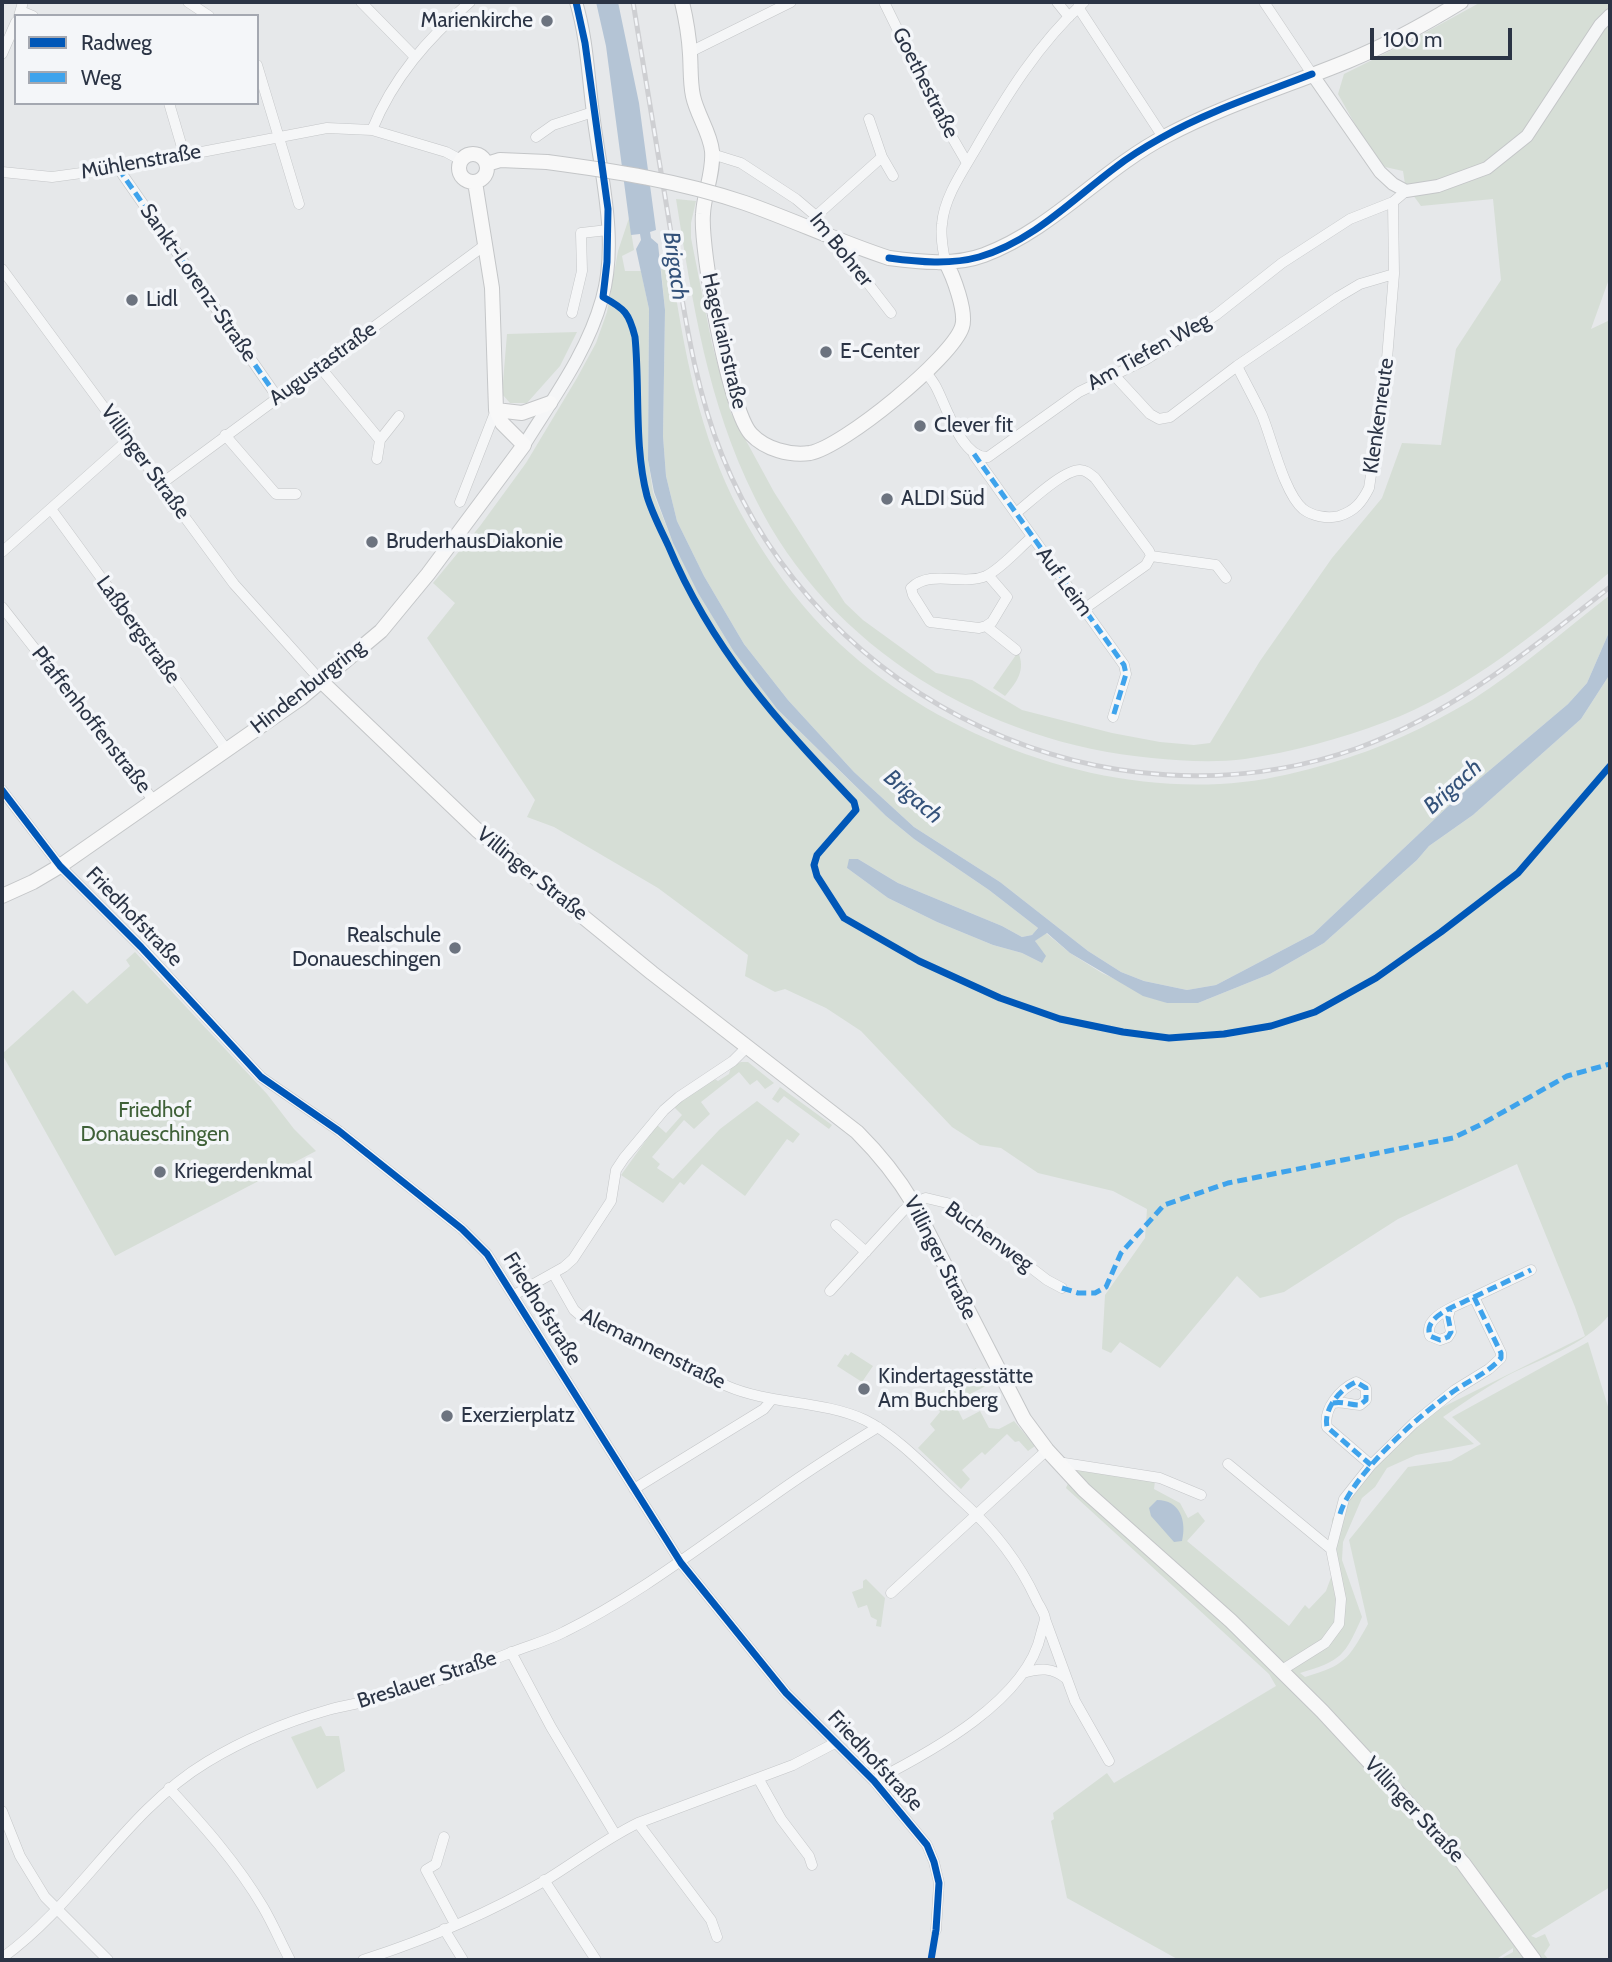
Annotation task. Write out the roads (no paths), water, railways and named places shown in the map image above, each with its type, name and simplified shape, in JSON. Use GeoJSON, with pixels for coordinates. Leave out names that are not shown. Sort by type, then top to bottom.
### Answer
{"type":"FeatureCollection","features":[{"type":"Feature","properties":{"kind":"main road","name":"Hagelrainstraße"},"geometry":{"type":"LineString","coordinates":[[682,2],[690,52],[692,92],[712,154],[703,215],[705,252],[731,390],[741,417],[751,433],[770,447],[791,452],[809,453],[825,448],[866,423],[925,371],[955,341],[963,322],[963,310],[945,261]]}},
{"type":"Feature","properties":{"kind":"main road"},"geometry":{"type":"LineString","coordinates":[[486,164],[500,160],[547,162],[608,170],[690,186],[746,203],[843,243],[889,257],[945,261],[982,256],[1016,242],[1052,218],[1117,166],[1163,137],[1210,113],[1349,60],[1404,34],[1461,2]]}},
{"type":"Feature","properties":{"kind":"main road"},"geometry":{"type":"LineString","coordinates":[[477,154],[486,164],[485,176],[475,182],[465,180],[459,171],[461,160],[468,155],[477,154]]}},
{"type":"Feature","properties":{"kind":"main road"},"geometry":{"type":"LineString","coordinates":[[475,182],[492,288],[496,410],[502,423],[524,445]]}},
{"type":"Feature","properties":{"kind":"main road"},"geometry":{"type":"LineString","coordinates":[[496,410],[522,413],[550,403]]}},
{"type":"Feature","properties":{"kind":"main road","name":"Hindenburgring"},"geometry":{"type":"LineString","coordinates":[[2,896],[33,883],[60,866],[322,682],[381,631],[445,552],[524,445]]}},
{"type":"Feature","properties":{"kind":"main road","name":"Villinger Straße"},"geometry":{"type":"LineString","coordinates":[[322,682],[477,830],[746,1048],[857,1132],[882,1156],[913,1203],[1024,1419],[1047,1450],[1111,1515],[1282,1670],[1463,1863],[1534,1960]]}},
{"type":"Feature","properties":{"kind":"street"},"geometry":{"type":"LineString","coordinates":[[188,2],[206,14]]}},
{"type":"Feature","properties":{"kind":"street"},"geometry":{"type":"LineString","coordinates":[[361,2],[415,57]]}},
{"type":"Feature","properties":{"kind":"street"},"geometry":{"type":"LineString","coordinates":[[372,130],[394,84],[444,25],[470,2]]}},
{"type":"Feature","properties":{"kind":"street"},"geometry":{"type":"LineString","coordinates":[[524,445],[570,372],[588,337],[603,298],[608,209],[585,43],[576,2]]}},
{"type":"Feature","properties":{"kind":"street"},"geometry":{"type":"LineString","coordinates":[[690,52],[791,2]]}},
{"type":"Feature","properties":{"kind":"street","name":"Goethestraße"},"geometry":{"type":"LineString","coordinates":[[884,2],[941,118],[967,163]]}},
{"type":"Feature","properties":{"kind":"street"},"geometry":{"type":"LineString","coordinates":[[1057,2],[1069,17]]}},
{"type":"Feature","properties":{"kind":"street"},"geometry":{"type":"LineString","coordinates":[[1264,2],[1380,172],[1406,191],[1438,186],[1486,168],[1527,136],[1600,25],[1610,15]]}},
{"type":"Feature","properties":{"kind":"street"},"geometry":{"type":"LineString","coordinates":[[945,261],[942,222],[953,190],[967,163],[1010,90],[1040,49],[1081,4],[1163,137]]}},
{"type":"Feature","properties":{"kind":"street"},"geometry":{"type":"LineString","coordinates":[[2,54],[14,27]]}},
{"type":"Feature","properties":{"kind":"street"},"geometry":{"type":"LineString","coordinates":[[259,71],[299,204]]}},
{"type":"Feature","properties":{"kind":"street"},"geometry":{"type":"LineString","coordinates":[[170,105],[184,154]]}},
{"type":"Feature","properties":{"kind":"street"},"geometry":{"type":"LineString","coordinates":[[536,137],[553,125],[593,112]]}},
{"type":"Feature","properties":{"kind":"street"},"geometry":{"type":"LineString","coordinates":[[869,119],[882,157],[893,176]]}},
{"type":"Feature","properties":{"kind":"street","name":"Mühlenstraße"},"geometry":{"type":"LineString","coordinates":[[2,172],[52,177],[118,168],[327,128],[372,130],[446,152],[461,160]]}},
{"type":"Feature","properties":{"kind":"street","name":"Im Bohrer"},"geometry":{"type":"LineString","coordinates":[[712,154],[741,163],[796,199],[816,216],[891,313]]}},
{"type":"Feature","properties":{"kind":"street"},"geometry":{"type":"LineString","coordinates":[[816,216],[882,157]]}},
{"type":"Feature","properties":{"kind":"street","name":"Sankt-Lorenz-Straße"},"geometry":{"type":"LineString","coordinates":[[118,168],[278,398]]}},
{"type":"Feature","properties":{"kind":"street","name":"Am Tiefen Weg"},"geometry":{"type":"LineString","coordinates":[[974,454],[988,457],[1079,392],[1145,360],[1216,315],[1282,263],[1350,219],[1393,202],[1406,191]]}},
{"type":"Feature","properties":{"kind":"street","name":"Klenkenreute"},"geometry":{"type":"LineString","coordinates":[[1237,366],[1262,415],[1290,491],[1303,509],[1321,517],[1337,517],[1356,508],[1364,500],[1369,488],[1385,383],[1394,274],[1393,202]]}},
{"type":"Feature","properties":{"kind":"street"},"geometry":{"type":"LineString","coordinates":[[572,313],[582,271],[581,233],[608,230]]}},
{"type":"Feature","properties":{"kind":"street","name":"Augustastraße"},"geometry":{"type":"LineString","coordinates":[[161,484],[485,245]]}},
{"type":"Feature","properties":{"kind":"street","name":"Villinger Straße"},"geometry":{"type":"LineString","coordinates":[[2,269],[234,584],[322,682]]}},
{"type":"Feature","properties":{"kind":"street"},"geometry":{"type":"LineString","coordinates":[[1114,375],[1150,414],[1159,419],[1170,417],[1237,366],[1338,297],[1360,284],[1394,274]]}},
{"type":"Feature","properties":{"kind":"street"},"geometry":{"type":"LineString","coordinates":[[320,367],[380,440]]}},
{"type":"Feature","properties":{"kind":"street"},"geometry":{"type":"LineString","coordinates":[[925,371],[936,385],[948,418],[974,454]]}},
{"type":"Feature","properties":{"kind":"street"},"geometry":{"type":"LineString","coordinates":[[460,502],[496,410]]}},
{"type":"Feature","properties":{"kind":"street"},"geometry":{"type":"LineString","coordinates":[[377,459],[380,440],[399,416]]}},
{"type":"Feature","properties":{"kind":"street"},"geometry":{"type":"LineString","coordinates":[[225,435],[276,495],[296,494]]}},
{"type":"Feature","properties":{"kind":"street"},"geometry":{"type":"LineString","coordinates":[[2,552],[129,439]]}},
{"type":"Feature","properties":{"kind":"street","name":"Auf Leim"},"geometry":{"type":"LineString","coordinates":[[974,454],[1124,665],[1126,674],[1113,717]]}},
{"type":"Feature","properties":{"kind":"street"},"geometry":{"type":"LineString","coordinates":[[1016,513],[1065,475],[1079,470],[1085,471],[1095,478],[1151,556]]}},
{"type":"Feature","properties":{"kind":"street","name":"Laßbergstraße"},"geometry":{"type":"LineString","coordinates":[[51,509],[226,749]]}},
{"type":"Feature","properties":{"kind":"street"},"geometry":{"type":"LineString","coordinates":[[988,575],[1007,597],[992,622],[979,628],[930,622],[913,596],[911,588],[917,583],[943,578],[976,579],[988,575],[1032,537]]}},
{"type":"Feature","properties":{"kind":"street"},"geometry":{"type":"LineString","coordinates":[[1151,556],[1216,565],[1226,578]]}},
{"type":"Feature","properties":{"kind":"street"},"geometry":{"type":"LineString","coordinates":[[1084,609],[1146,565],[1151,556]]}},
{"type":"Feature","properties":{"kind":"street","name":"Pfaffenhoffenstraße"},"geometry":{"type":"LineString","coordinates":[[2,607],[153,801]]}},
{"type":"Feature","properties":{"kind":"street"},"geometry":{"type":"LineString","coordinates":[[986,626],[1016,650]]}},
{"type":"Feature","properties":{"kind":"street","name":"Friedhofstraße"},"geometry":{"type":"LineString","coordinates":[[2,790],[60,866],[141,947],[261,1077],[339,1131],[474,1238],[487,1254],[681,1563],[786,1693],[874,1781],[920,1835],[934,1862],[939,1883],[936,1930]]}},
{"type":"Feature","properties":{"kind":"street"},"geometry":{"type":"LineString","coordinates":[[513,1296],[573,1259],[611,1201],[620,1164],[664,1110],[733,1061],[746,1048]]}},
{"type":"Feature","properties":{"kind":"street","name":"Buchenweg"},"geometry":{"type":"LineString","coordinates":[[913,1203],[926,1198],[947,1203],[1047,1280],[1062,1288]]}},
{"type":"Feature","properties":{"kind":"street"},"geometry":{"type":"LineString","coordinates":[[830,1291],[913,1203]]}},
{"type":"Feature","properties":{"kind":"street"},"geometry":{"type":"LineString","coordinates":[[836,1225],[866,1252]]}},
{"type":"Feature","properties":{"kind":"street"},"geometry":{"type":"LineString","coordinates":[[1450,1310],[1531,1270]]}},
{"type":"Feature","properties":{"kind":"street","name":"Alemannenstraße"},"geometry":{"type":"LineString","coordinates":[[553,1273],[574,1310],[581,1316],[748,1395],[849,1414],[878,1427],[977,1515],[1005,1545],[1025,1575],[1082,1714],[1109,1761]]}},
{"type":"Feature","properties":{"kind":"street"},"geometry":{"type":"LineString","coordinates":[[1282,1670],[1289,1663],[1325,1643],[1339,1624],[1341,1599],[1331,1549],[1344,1499],[1371,1465],[1415,1423],[1455,1390],[1489,1369],[1501,1358],[1474,1297]]}},
{"type":"Feature","properties":{"kind":"street"},"geometry":{"type":"LineString","coordinates":[[634,1489],[764,1409],[772,1399]]}},
{"type":"Feature","properties":{"kind":"street"},"geometry":{"type":"LineString","coordinates":[[1333,1403],[1327,1414],[1327,1427],[1371,1465]]}},
{"type":"Feature","properties":{"kind":"street","name":"Breslauer Straße"},"geometry":{"type":"LineString","coordinates":[[2,1958],[28,1939],[57,1911],[138,1816],[169,1788],[206,1762],[248,1738],[285,1724],[429,1684],[562,1633],[681,1563],[762,1503],[878,1427]]}},
{"type":"Feature","properties":{"kind":"street"},"geometry":{"type":"LineString","coordinates":[[891,1593],[1047,1450]]}},
{"type":"Feature","properties":{"kind":"street"},"geometry":{"type":"LineString","coordinates":[[1060,1465],[1064,1462],[1160,1478],[1201,1495]]}},
{"type":"Feature","properties":{"kind":"street"},"geometry":{"type":"LineString","coordinates":[[1227,1464],[1331,1549]]}},
{"type":"Feature","properties":{"kind":"street"},"geometry":{"type":"LineString","coordinates":[[874,1781],[976,1719],[1003,1697],[1023,1673],[1040,1642],[1045,1619]]}},
{"type":"Feature","properties":{"kind":"street"},"geometry":{"type":"LineString","coordinates":[[511,1653],[551,1727],[615,1834]]}},
{"type":"Feature","properties":{"kind":"street"},"geometry":{"type":"LineString","coordinates":[[1023,1673],[1052,1669],[1067,1679]]}},
{"type":"Feature","properties":{"kind":"street"},"geometry":{"type":"LineString","coordinates":[[363,1960],[444,1929],[544,1880],[615,1834],[638,1823],[793,1765],[835,1743]]}},
{"type":"Feature","properties":{"kind":"street"},"geometry":{"type":"LineString","coordinates":[[758,1779],[781,1819],[809,1856],[812,1865]]}},
{"type":"Feature","properties":{"kind":"street"},"geometry":{"type":"LineString","coordinates":[[169,1788],[214,1837],[236,1867],[264,1908],[290,1960]]}},
{"type":"Feature","properties":{"kind":"street"},"geometry":{"type":"LineString","coordinates":[[2,1811],[31,1877],[57,1911],[108,1960]]}},
{"type":"Feature","properties":{"kind":"street"},"geometry":{"type":"LineString","coordinates":[[638,1823],[711,1920],[717,1937]]}},
{"type":"Feature","properties":{"kind":"street"},"geometry":{"type":"LineString","coordinates":[[444,1838],[436,1864],[426,1870],[455,1924]]}},
{"type":"Feature","properties":{"kind":"street"},"geometry":{"type":"LineString","coordinates":[[544,1880],[596,1960]]}},
{"type":"Feature","properties":{"kind":"street"},"geometry":{"type":"LineString","coordinates":[[444,1929],[463,1960]]}},
{"type":"Feature","properties":{"kind":"water"},"geometry":{"type":"Polygon","coordinates":[[[596,2],[618,2],[639,103],[656,230],[650,232],[651,238],[658,244],[665,310],[663,436],[666,476],[677,521],[704,576],[744,644],[788,700],[854,772],[914,827],[1000,882],[1088,951],[1121,972],[1144,981],[1187,990],[1216,985],[1313,934],[1458,797],[1568,704],[1587,683],[1610,630],[1610,674],[1581,719],[1473,815],[1429,846],[1417,860],[1324,943],[1270,974],[1198,1003],[1167,1003],[1143,996],[1070,953],[1047,933],[1035,941],[1046,956],[1042,963],[937,922],[888,898],[847,868],[849,859],[858,859],[898,883],[1022,937],[1032,935],[1038,928],[886,816],[777,709],[734,652],[698,593],[673,543],[654,492],[648,460],[649,309],[636,249],[641,240],[640,234],[631,235],[606,46],[596,2]]]}},
{"type":"Feature","properties":{"kind":"water"},"geometry":{"type":"Polygon","coordinates":[[[1157,1500],[1171,1504],[1180,1513],[1182,1541],[1174,1542],[1151,1516],[1149,1508],[1157,1500]]]}},
{"type":"Feature","properties":{"kind":"railway"},"geometry":{"type":"LineString","coordinates":[[633,2],[687,325],[698,378],[722,455],[767,542],[827,617],[900,680],[982,728],[1071,760],[1166,775],[1262,771],[1358,748],[1427,717],[1521,656],[1610,587]]}},
{"type":"Feature","properties":{"kind":"place","name":"Marienkirche"},"geometry":{"type":"Point","coordinates":[547,21]}},
{"type":"Feature","properties":{"kind":"place","name":"Lidl"},"geometry":{"type":"Point","coordinates":[132,300]}},
{"type":"Feature","properties":{"kind":"place","name":"E-Center"},"geometry":{"type":"Point","coordinates":[826,352]}},
{"type":"Feature","properties":{"kind":"place","name":"Clever fit"},"geometry":{"type":"Point","coordinates":[920,426]}},
{"type":"Feature","properties":{"kind":"place","name":"ALDI Süd"},"geometry":{"type":"Point","coordinates":[887,499]}},
{"type":"Feature","properties":{"kind":"place","name":"BruderhausDiakonie"},"geometry":{"type":"Point","coordinates":[372,542]}},
{"type":"Feature","properties":{"kind":"place","name":"Realschule Donaueschingen"},"geometry":{"type":"Point","coordinates":[455,948]}},
{"type":"Feature","properties":{"kind":"place","name":"Kriegerdenkmal"},"geometry":{"type":"Point","coordinates":[160,1172]}},
{"type":"Feature","properties":{"kind":"place","name":"Kindertagesstätte Am Buchberg"},"geometry":{"type":"Point","coordinates":[864,1389]}},
{"type":"Feature","properties":{"kind":"place","name":"Exerzierplatz"},"geometry":{"type":"Point","coordinates":[447,1416]}},
{"type":"Feature","properties":{"kind":"water label","name":"Brigach"},"geometry":{"type":"Point","coordinates":[675,266]}},
{"type":"Feature","properties":{"kind":"water label","name":"Brigach"},"geometry":{"type":"Point","coordinates":[1453,787]}},
{"type":"Feature","properties":{"kind":"water label","name":"Brigach"},"geometry":{"type":"Point","coordinates":[913,797]}},
{"type":"Feature","properties":{"kind":"park label","name":"Friedhof Donaueschingen"},"geometry":{"type":"Point","coordinates":[155,1123]}}]}
